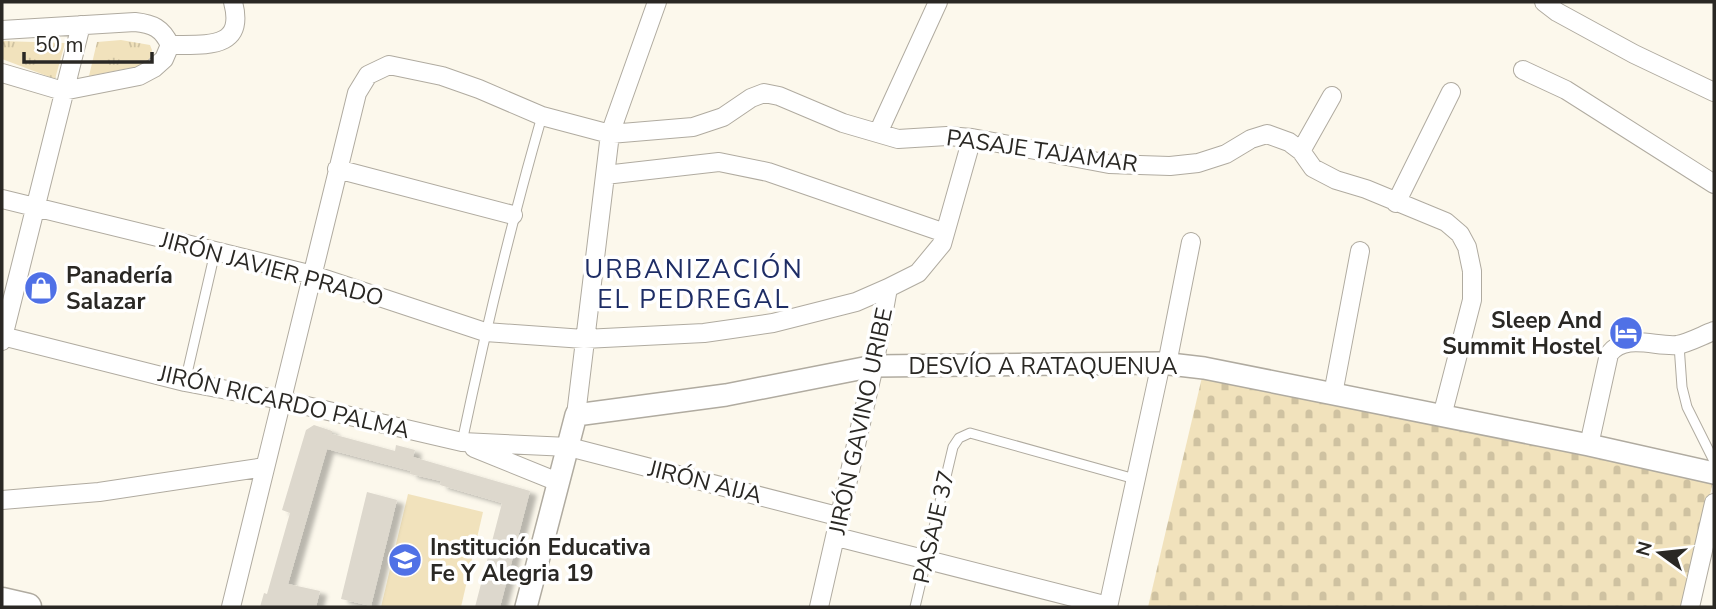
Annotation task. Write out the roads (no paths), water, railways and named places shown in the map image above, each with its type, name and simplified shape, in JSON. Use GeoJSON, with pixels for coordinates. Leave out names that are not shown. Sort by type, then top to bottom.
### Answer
{"type":"FeatureCollection","features":[{"type":"Feature","properties":{"kind":"main road"},"geometry":{"type":"LineString","coordinates":[[2,601],[28,607]]}},
{"type":"Feature","properties":{"kind":"street"},"geometry":{"type":"LineString","coordinates":[[2,73],[63,91],[139,76],[154,68],[167,52],[215,43],[227,38],[235,29],[237,16],[233,2]]}},
{"type":"Feature","properties":{"kind":"street"},"geometry":{"type":"LineString","coordinates":[[526,607],[576,415],[610,134],[657,2]]}},
{"type":"Feature","properties":{"kind":"street"},"geometry":{"type":"LineString","coordinates":[[878,133],[938,2]]}},
{"type":"Feature","properties":{"kind":"street"},"geometry":{"type":"LineString","coordinates":[[1544,2],[1557,12],[1634,54],[1714,92]]}},
{"type":"Feature","properties":{"kind":"street"},"geometry":{"type":"LineString","coordinates":[[2,30],[135,22],[151,24],[164,32],[167,52]]}},
{"type":"Feature","properties":{"kind":"street"},"geometry":{"type":"LineString","coordinates":[[2,338],[81,25]]}},
{"type":"Feature","properties":{"kind":"street","name":"PASAJE TAJAMAR"},"geometry":{"type":"LineString","coordinates":[[337,169],[357,93],[368,75],[389,65],[442,76],[542,116],[610,134],[693,127],[723,117],[751,98],[764,93],[779,96],[843,123],[898,139],[947,136],[972,138],[1108,164],[1170,166],[1198,163],[1226,154],[1251,139],[1267,134],[1289,142],[1313,168],[1336,180],[1366,189],[1446,222],[1460,234],[1468,247],[1472,271],[1472,300],[1442,416]]}},
{"type":"Feature","properties":{"kind":"street"},"geometry":{"type":"LineString","coordinates":[[1523,70],[1566,90],[1714,184]]}},
{"type":"Feature","properties":{"kind":"street"},"geometry":{"type":"LineString","coordinates":[[1396,203],[1451,92]]}},
{"type":"Feature","properties":{"kind":"street"},"geometry":{"type":"LineString","coordinates":[[1301,152],[1332,96]]}},
{"type":"Feature","properties":{"kind":"street","name":"JIRÓN GAVINO URIBE"},"geometry":{"type":"LineString","coordinates":[[819,607],[874,366],[888,288],[918,273],[942,244],[972,138]]}},
{"type":"Feature","properties":{"kind":"street"},"geometry":{"type":"LineString","coordinates":[[605,175],[719,162],[768,172],[946,233]]}},
{"type":"Feature","properties":{"kind":"street"},"geometry":{"type":"LineString","coordinates":[[231,607],[337,169],[513,215]]}},
{"type":"Feature","properties":{"kind":"street","name":"JIRÓN JAVIER PRADO"},"geometry":{"type":"LineString","coordinates":[[2,199],[313,275],[485,332],[584,339],[704,333],[773,323],[856,302],[888,288]]}},
{"type":"Feature","properties":{"kind":"street"},"geometry":{"type":"LineString","coordinates":[[836,537],[1108,607],[1191,242]]}},
{"type":"Feature","properties":{"kind":"street"},"geometry":{"type":"LineString","coordinates":[[1333,394],[1360,251]]}},
{"type":"Feature","properties":{"kind":"street"},"geometry":{"type":"LineString","coordinates":[[1589,445],[1609,354],[1615,346],[1624,342],[1679,345],[1714,331]]}},
{"type":"Feature","properties":{"kind":"street","name":"JIRÓN RICARDO PALMA"},"geometry":{"type":"LineString","coordinates":[[2,338],[185,382],[281,400],[461,442],[569,447]]}},
{"type":"Feature","properties":{"kind":"street","name":"DESVÍO A RATAQUENUA"},"geometry":{"type":"LineString","coordinates":[[576,415],[726,396],[874,366],[1164,364],[1204,368],[1589,445],[1714,473]]}},
{"type":"Feature","properties":{"kind":"street"},"geometry":{"type":"LineString","coordinates":[[461,442],[558,482]]}},
{"type":"Feature","properties":{"kind":"street","name":"JIRÓN AIJA"},"geometry":{"type":"LineString","coordinates":[[569,447],[841,517]]}},
{"type":"Feature","properties":{"kind":"street"},"geometry":{"type":"LineString","coordinates":[[2,500],[99,492],[265,467]]}},
{"type":"Feature","properties":{"kind":"street"},"geometry":{"type":"LineString","coordinates":[[1690,607],[1714,503]]}},
{"type":"Feature","properties":{"kind":"lane"},"geometry":{"type":"LineString","coordinates":[[461,442],[513,215],[542,116]]}},
{"type":"Feature","properties":{"kind":"lane"},"geometry":{"type":"LineString","coordinates":[[185,382],[215,252]]}},
{"type":"Feature","properties":{"kind":"lane"},"geometry":{"type":"LineString","coordinates":[[1679,345],[1682,387],[1687,407],[1714,461]]}},
{"type":"Feature","properties":{"kind":"lane","name":"PASAJE 37"},"geometry":{"type":"LineString","coordinates":[[915,607],[953,447],[959,438],[970,433],[1135,479]]}},
{"type":"Feature","properties":{"kind":"place","name":"Panadería Salazar"},"geometry":{"type":"Point","coordinates":[41,288]}},
{"type":"Feature","properties":{"kind":"place","name":"Sleep And Summit Hostel"},"geometry":{"type":"Point","coordinates":[1626,333]}},
{"type":"Feature","properties":{"kind":"place","name":"Institución Educativa Fe Y Alegria 19"},"geometry":{"type":"Point","coordinates":[405,560]}},
{"type":"Feature","properties":{"kind":"district","name":"URBANIZACIÓN EL PEDREGAL"},"geometry":{"type":"Point","coordinates":[694,284]}}]}
